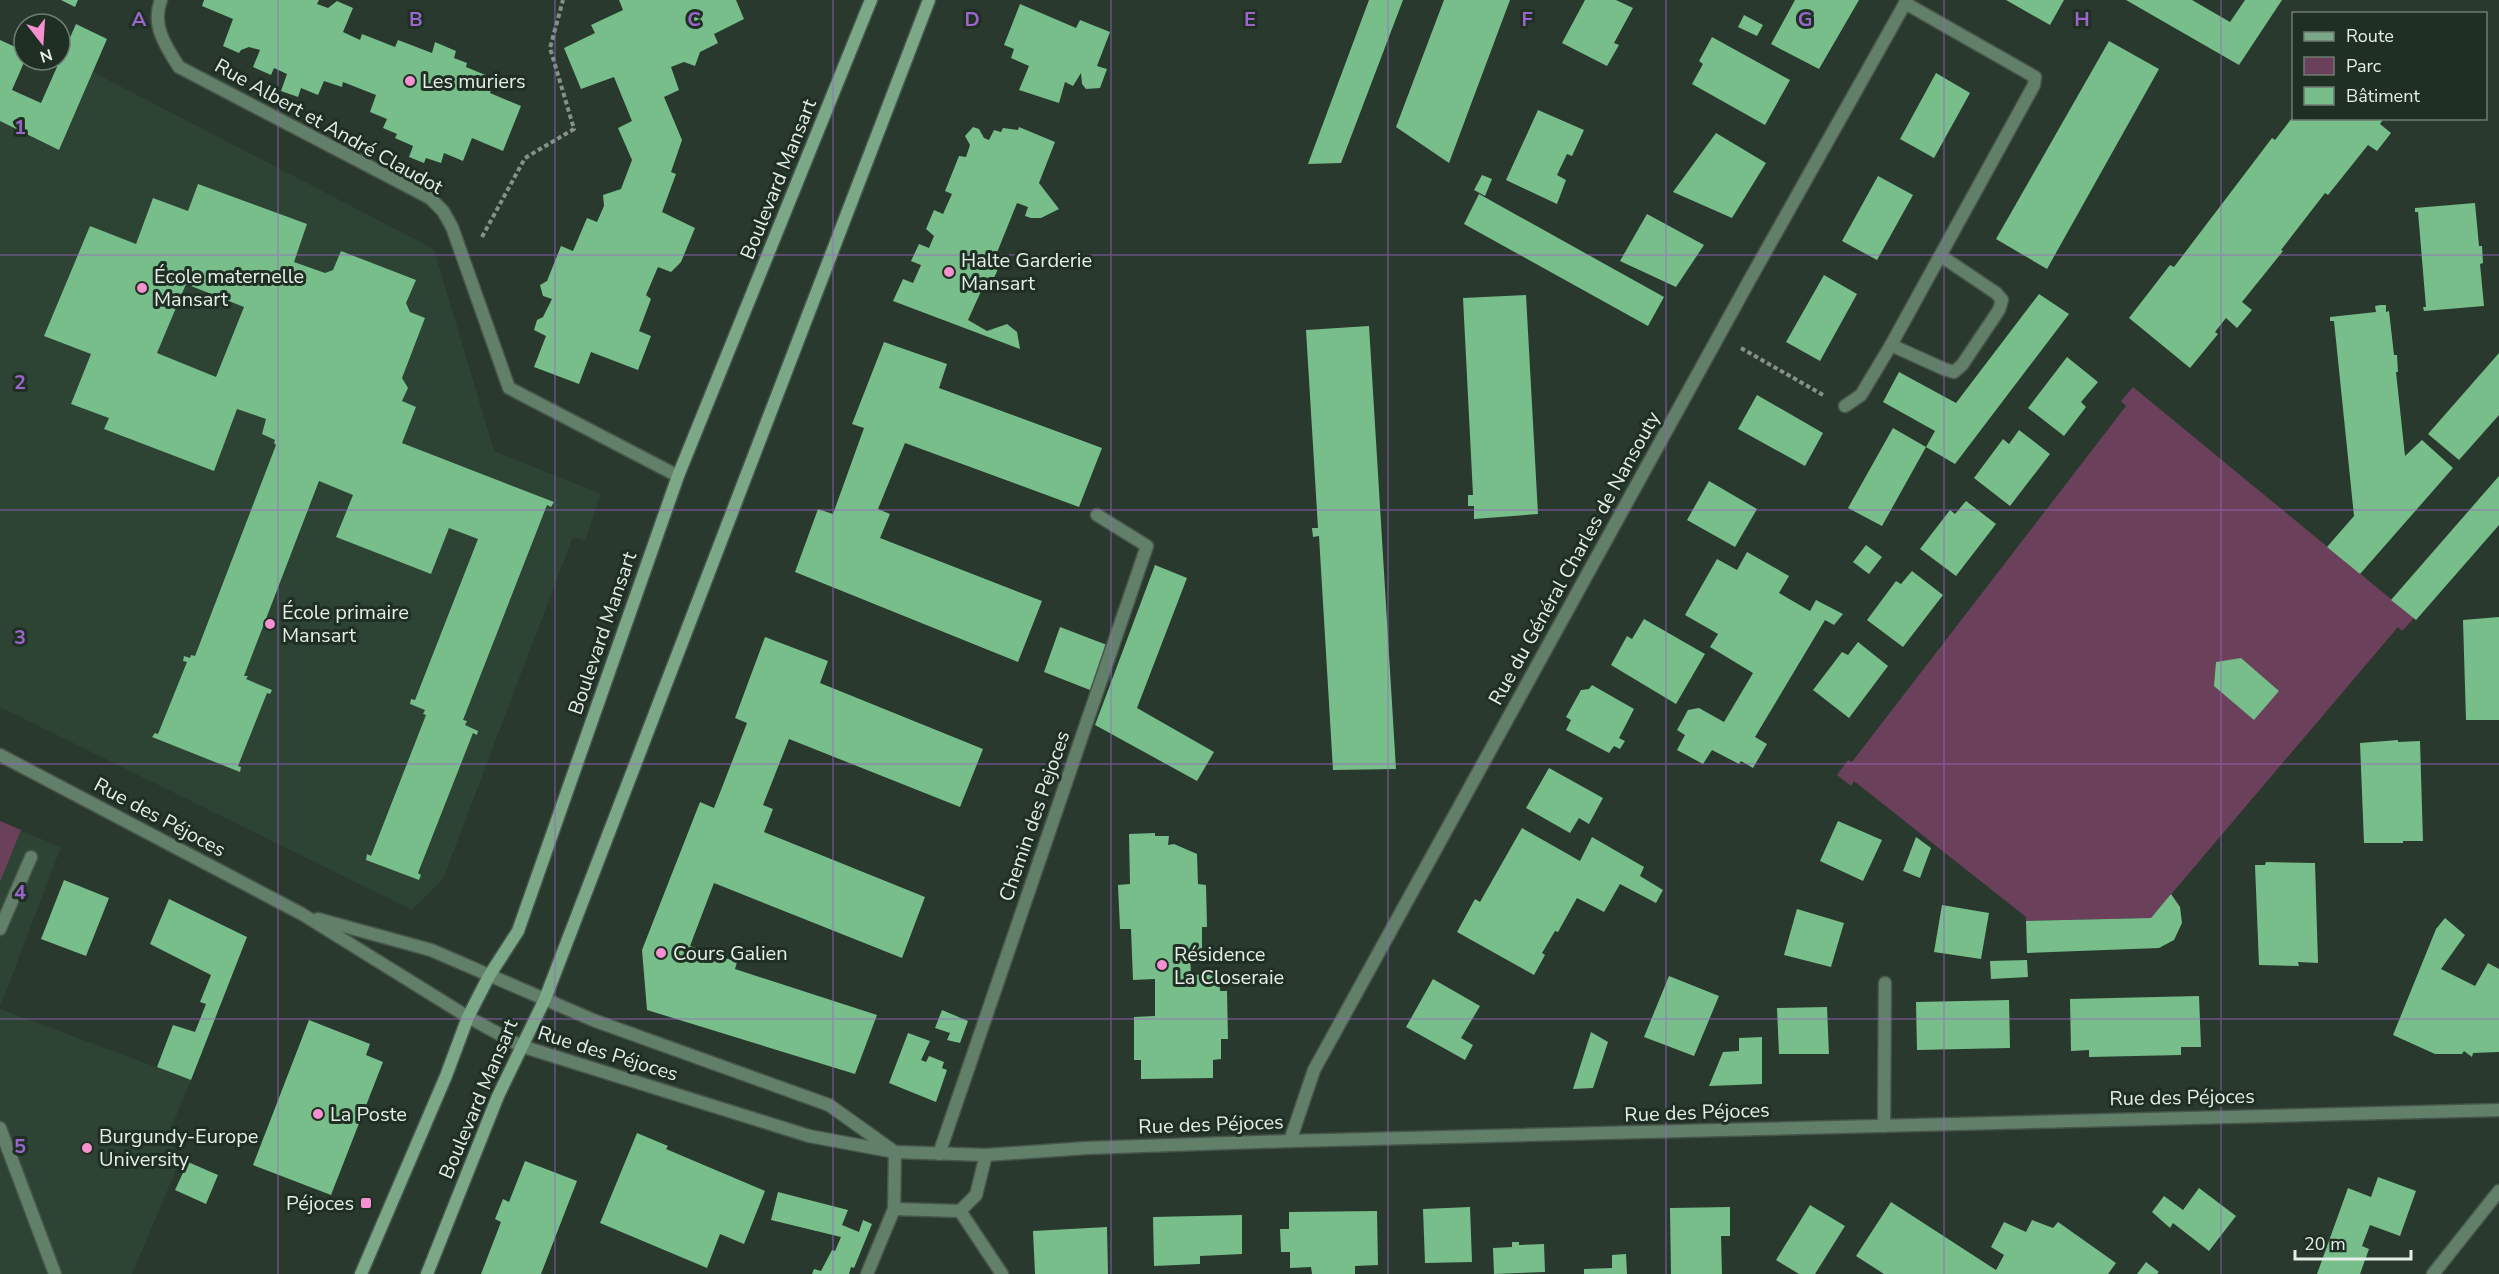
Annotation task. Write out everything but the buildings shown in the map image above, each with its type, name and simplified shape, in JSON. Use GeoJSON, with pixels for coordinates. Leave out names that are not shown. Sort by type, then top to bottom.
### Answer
{"type":"FeatureCollection","features":[{"type":"Feature","properties":{"kind":"main road","name":"Boulevard Mansart"},"geometry":{"type":"LineString","coordinates":[[361,1274],[468,1017],[489,976],[518,931],[678,476],[871,0]]}},
{"type":"Feature","properties":{"kind":"main road","name":"Boulevard Mansart"},"geometry":{"type":"LineString","coordinates":[[427,1274],[498,1096],[545,999],[929,0]]}},
{"type":"Feature","properties":{"kind":"street","name":"Rue Albert et André Claudot"},"geometry":{"type":"LineString","coordinates":[[162,0],[159,7],[161,40],[179,67],[430,198],[443,211],[452,227],[509,388],[678,476]]}},
{"type":"Feature","properties":{"kind":"street"},"geometry":{"type":"LineString","coordinates":[[1845,406],[1861,395],[1891,345],[2034,85],[2036,77],[1906,2]]}},
{"type":"Feature","properties":{"kind":"street","name":"Rue du Général Charles de Nansouty"},"geometry":{"type":"LineString","coordinates":[[1290,1141],[1314,1070],[1718,337],[1906,2]]}},
{"type":"Feature","properties":{"kind":"street"},"geometry":{"type":"LineString","coordinates":[[1891,345],[1954,372],[1999,310],[2002,300],[1996,293],[1941,256]]}},
{"type":"Feature","properties":{"kind":"street","name":"Chemin des Pejoces"},"geometry":{"type":"LineString","coordinates":[[939,1154],[1147,546],[1097,515]]}},
{"type":"Feature","properties":{"kind":"street","name":"Rue des Péjoces"},"geometry":{"type":"LineString","coordinates":[[0,755],[302,914],[468,1017],[521,1046],[808,1136],[895,1152],[986,1155],[1086,1148],[1290,1141],[2499,1110]]}},
{"type":"Feature","properties":{"kind":"street"},"geometry":{"type":"LineString","coordinates":[[0,929],[31,857]]}},
{"type":"Feature","properties":{"kind":"street","name":"Rue des Péjoces"},"geometry":{"type":"LineString","coordinates":[[302,914],[431,950],[593,1020],[829,1105],[895,1152]]}},
{"type":"Feature","properties":{"kind":"street"},"geometry":{"type":"LineString","coordinates":[[1884,1126],[1885,983]]}},
{"type":"Feature","properties":{"kind":"street"},"geometry":{"type":"LineString","coordinates":[[0,1128],[55,1274]]}},
{"type":"Feature","properties":{"kind":"street"},"geometry":{"type":"LineString","coordinates":[[867,1274],[894,1209],[895,1152]]}},
{"type":"Feature","properties":{"kind":"street"},"geometry":{"type":"LineString","coordinates":[[894,1209],[960,1211],[976,1195],[986,1155]]}},
{"type":"Feature","properties":{"kind":"street"},"geometry":{"type":"LineString","coordinates":[[2433,1274],[2499,1191]]}},
{"type":"Feature","properties":{"kind":"street"},"geometry":{"type":"LineString","coordinates":[[960,1211],[1002,1274]]}},
{"type":"Feature","properties":{"kind":"path"},"geometry":{"type":"LineString","coordinates":[[466,268],[525,158],[574,129],[550,48],[563,0]]}},
{"type":"Feature","properties":{"kind":"path"},"geometry":{"type":"LineString","coordinates":[[1718,337],[1755,355],[1845,406]]}},
{"type":"Feature","properties":{"kind":"shaded area","name":"École primaire Mansart"},"geometry":{"type":"Polygon","coordinates":[[[93,72],[434,249],[494,451],[601,494],[585,541],[573,537],[443,879],[412,910],[0,707],[0,121],[59,150],[93,72]]]}},
{"type":"Feature","properties":{"kind":"shaded area"},"geometry":{"type":"Polygon","coordinates":[[[0,822],[61,847],[0,1007],[0,822]]]}},
{"type":"Feature","properties":{"kind":"shaded area","name":"Burgundy-Europe University"},"geometry":{"type":"Polygon","coordinates":[[[0,1009],[191,1080],[169,1133],[179,1163],[132,1274],[0,1274],[0,1009]]]}},
{"type":"Feature","properties":{"kind":"green space"},"geometry":{"type":"Polygon","coordinates":[[[2133,387],[2414,618],[2402,631],[2398,627],[2151,918],[2026,921],[2026,917],[1854,781],[1851,786],[1837,775],[1848,760],[1852,762],[2126,406],[2121,401],[2133,387]]]}},
{"type":"Feature","properties":{"kind":"green space"},"geometry":{"type":"Polygon","coordinates":[[[0,821],[21,830],[0,882],[0,821]]]}},
{"type":"Feature","properties":{"kind":"place","name":"Les muriers"},"geometry":{"type":"Point","coordinates":[410,81]}},
{"type":"Feature","properties":{"kind":"place","name":"Halte Garderie Mansart"},"geometry":{"type":"Point","coordinates":[949,272]}},
{"type":"Feature","properties":{"kind":"place","name":"École maternelle Mansart"},"geometry":{"type":"Point","coordinates":[142,288]}},
{"type":"Feature","properties":{"kind":"place","name":"École primaire Mansart"},"geometry":{"type":"Point","coordinates":[270,624]}},
{"type":"Feature","properties":{"kind":"place","name":"Cours Galien"},"geometry":{"type":"Point","coordinates":[661,953]}},
{"type":"Feature","properties":{"kind":"place","name":"Résidence La Closeraie"},"geometry":{"type":"Point","coordinates":[1162,965]}},
{"type":"Feature","properties":{"kind":"place","name":"La Poste"},"geometry":{"type":"Point","coordinates":[318,1114]}},
{"type":"Feature","properties":{"kind":"place","name":"Burgundy-Europe University"},"geometry":{"type":"Point","coordinates":[87,1148]}},
{"type":"Feature","properties":{"kind":"place","name":"Péjoces"},"geometry":{"type":"Point","coordinates":[366,1203]}}]}
